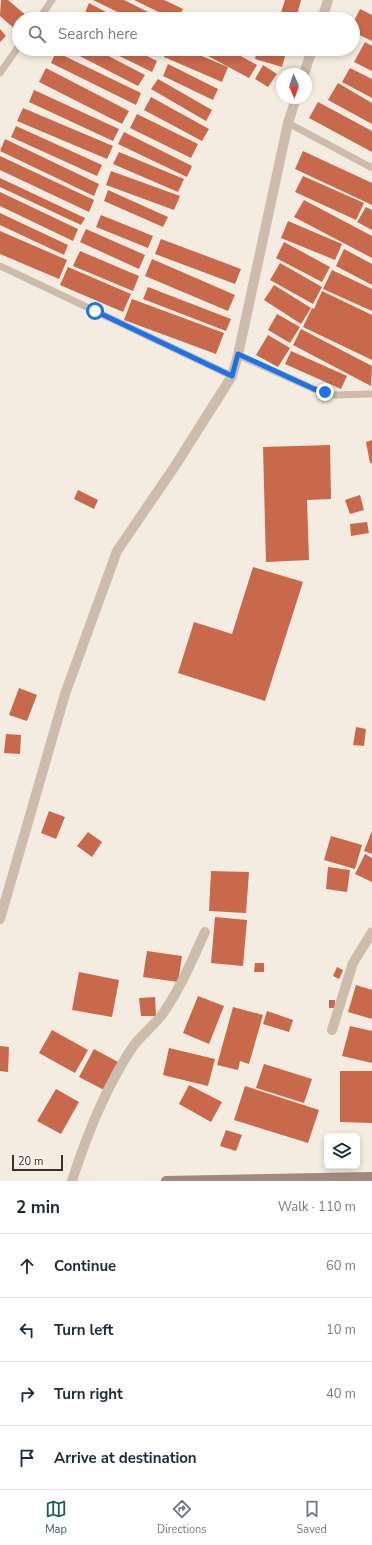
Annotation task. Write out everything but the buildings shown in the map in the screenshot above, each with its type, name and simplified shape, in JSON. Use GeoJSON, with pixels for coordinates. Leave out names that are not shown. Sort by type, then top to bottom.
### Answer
{"type":"FeatureCollection","features":[{"type":"Feature","properties":{"kind":"main road"},"geometry":{"type":"LineString","coordinates":[[166,1181],[372,1177]]}},
{"type":"Feature","properties":{"kind":"street"},"geometry":{"type":"LineString","coordinates":[[324,12],[328,0]]}},
{"type":"Feature","properties":{"kind":"street"},"geometry":{"type":"LineString","coordinates":[[306,68],[310,56]]}},
{"type":"Feature","properties":{"kind":"street"},"geometry":{"type":"LineString","coordinates":[[0,919],[65,694],[117,551],[175,466],[232,376],[288,124],[294,104]]}},
{"type":"Feature","properties":{"kind":"street"},"geometry":{"type":"LineString","coordinates":[[72,1181],[86,1138],[112,1082],[135,1045],[161,1016],[183,979],[204,932]]}},
{"type":"Feature","properties":{"kind":"street"},"geometry":{"type":"LineString","coordinates":[[332,1030],[354,963],[372,932]]}},
{"type":"Feature","properties":{"kind":"lane"},"geometry":{"type":"LineString","coordinates":[[43,12],[52,0]]}},
{"type":"Feature","properties":{"kind":"lane"},"geometry":{"type":"LineString","coordinates":[[0,72],[12,56]]}},
{"type":"Feature","properties":{"kind":"lane"},"geometry":{"type":"LineString","coordinates":[[288,124],[372,168]]}},
{"type":"Feature","properties":{"kind":"lane"},"geometry":{"type":"LineString","coordinates":[[0,266],[232,376]]}},
{"type":"Feature","properties":{"kind":"lane"},"geometry":{"type":"LineString","coordinates":[[238,354],[314,389],[335,395],[372,394]]}},
{"type":"Feature","properties":{"kind":"route"},"geometry":{"type":"LineString","coordinates":[[95,311],[232,376],[238,354],[314,389],[325,392]]}}]}
